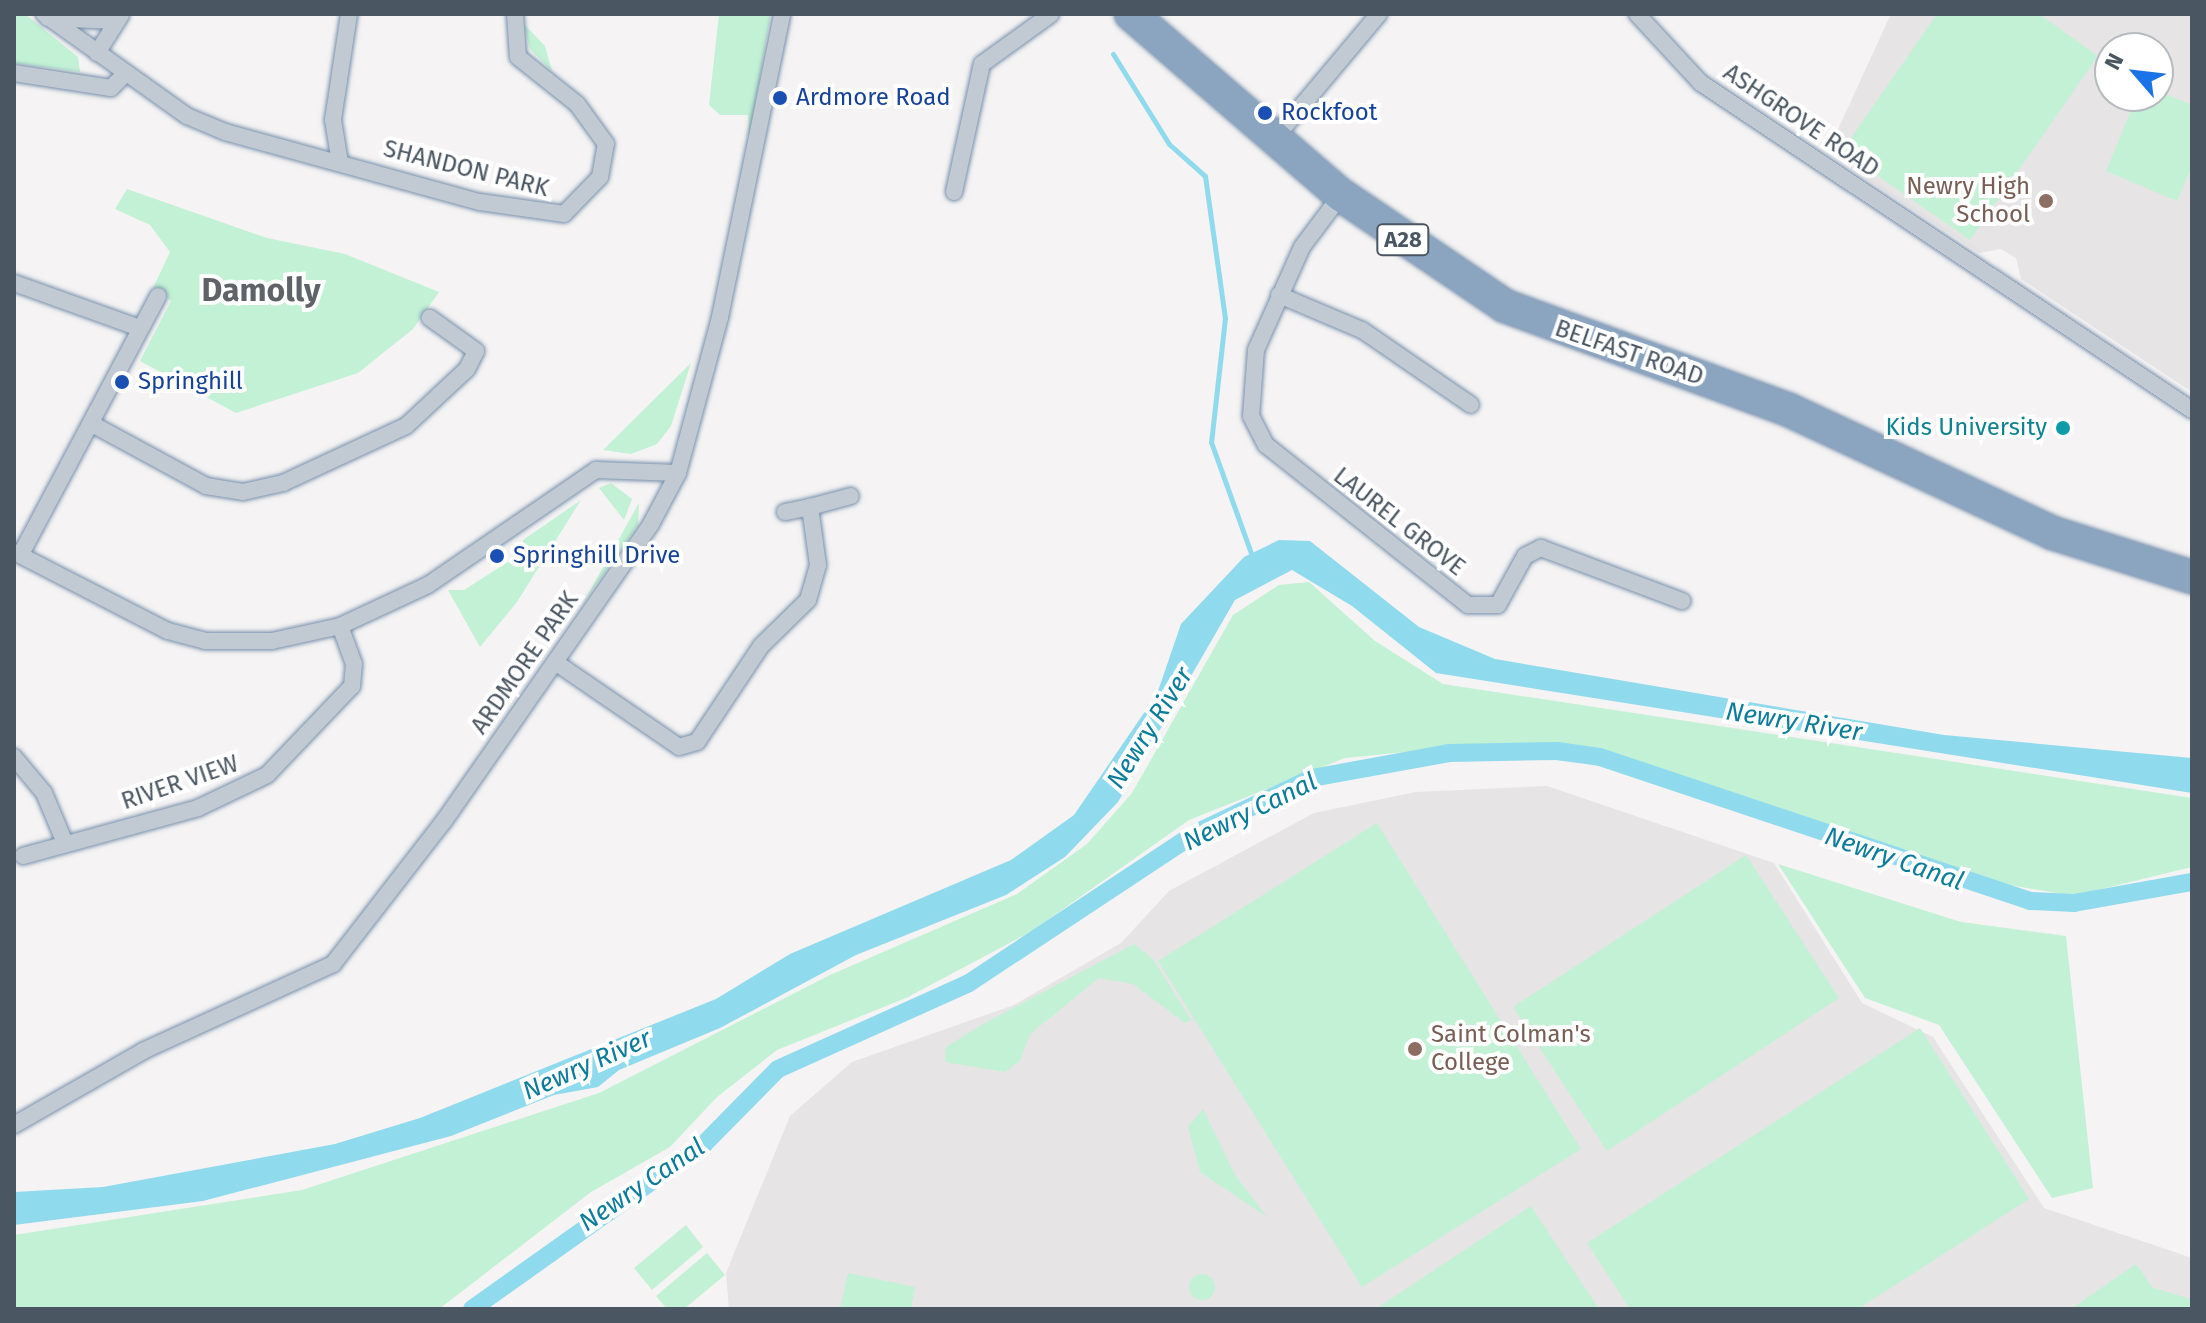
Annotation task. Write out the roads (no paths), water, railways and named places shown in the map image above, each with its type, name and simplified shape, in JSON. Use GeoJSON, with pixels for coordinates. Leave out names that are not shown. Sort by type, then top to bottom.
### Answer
{"type":"FeatureCollection","features":[{"type":"Feature","properties":{"kind":"highway","name":"BELFAST ROAD"},"geometry":{"type":"LineString","coordinates":[[1131,14],[1341,195],[1439,267],[1536,322],[1789,410],[2053,533],[2192,577]]}},
{"type":"Feature","properties":{"kind":"street"},"geometry":{"type":"LineString","coordinates":[[340,163],[333,120],[349,14]]}},
{"type":"Feature","properties":{"kind":"street","name":"SHANDON PARK"},"geometry":{"type":"LineString","coordinates":[[46,16],[125,74],[225,132],[546,217],[572,210],[600,177],[606,144],[577,104],[518,57],[515,14]]}},
{"type":"Feature","properties":{"kind":"street","name":"ARDMORE PARK"},"geometry":{"type":"LineString","coordinates":[[14,1125],[143,1051],[333,964],[555,662],[651,524],[678,473],[738,241],[782,14]]}},
{"type":"Feature","properties":{"kind":"street"},"geometry":{"type":"LineString","coordinates":[[954,192],[982,64],[1051,14]]}},
{"type":"Feature","properties":{"kind":"street"},"geometry":{"type":"LineString","coordinates":[[1274,139],[1379,14]]}},
{"type":"Feature","properties":{"kind":"street","name":"ASHGROVE ROAD"},"geometry":{"type":"LineString","coordinates":[[1637,14],[1701,83],[2192,410]]}},
{"type":"Feature","properties":{"kind":"street","name":"SHANDON PARK"},"geometry":{"type":"LineString","coordinates":[[46,16],[119,17]]}},
{"type":"Feature","properties":{"kind":"street","name":"SHANDON PARK"},"geometry":{"type":"LineString","coordinates":[[97,53],[119,17]]}},
{"type":"Feature","properties":{"kind":"street"},"geometry":{"type":"LineString","coordinates":[[14,73],[111,88],[125,74]]}},
{"type":"Feature","properties":{"kind":"street","name":"LAUREL GROVE"},"geometry":{"type":"LineString","coordinates":[[1341,195],[1302,247],[1279,295],[1249,388],[1251,416],[1266,445],[1428,578],[1468,605],[1498,605],[1525,556],[1541,548],[1682,601]]}},
{"type":"Feature","properties":{"kind":"street"},"geometry":{"type":"LineString","coordinates":[[14,283],[140,328]]}},
{"type":"Feature","properties":{"kind":"street"},"geometry":{"type":"LineString","coordinates":[[1279,295],[1362,330],[1471,405]]}},
{"type":"Feature","properties":{"kind":"street"},"geometry":{"type":"LineString","coordinates":[[158,296],[92,424],[18,553],[132,616],[206,641],[272,641],[340,626],[428,585],[583,476],[607,467],[678,473]]}},
{"type":"Feature","properties":{"kind":"street"},"geometry":{"type":"LineString","coordinates":[[92,424],[206,486],[243,492],[283,483],[406,426],[467,369],[476,351],[430,318]]}},
{"type":"Feature","properties":{"kind":"street"},"geometry":{"type":"LineString","coordinates":[[785,512],[851,496]]}},
{"type":"Feature","properties":{"kind":"street"},"geometry":{"type":"LineString","coordinates":[[555,662],[679,747],[697,742],[761,646],[808,600],[818,565],[810,507]]}},
{"type":"Feature","properties":{"kind":"street","name":"RIVER VIEW"},"geometry":{"type":"LineString","coordinates":[[23,856],[198,808],[267,775],[352,686],[354,664],[340,626]]}},
{"type":"Feature","properties":{"kind":"street"},"geometry":{"type":"LineString","coordinates":[[14,757],[44,793],[65,843]]}},
{"type":"Feature","properties":{"kind":"water","name":"Newry River"},"geometry":{"type":"Polygon","coordinates":[[[1279,540],[1310,541],[1419,627],[1495,659],[1944,735],[2192,758],[2192,793],[1436,673],[1352,606],[1292,570],[1235,600],[1118,802],[1065,857],[1006,895],[856,955],[720,1028],[619,1070],[598,1087],[554,1095],[451,1136],[203,1201],[14,1225],[14,1192],[103,1187],[335,1144],[420,1118],[716,999],[790,954],[1011,860],[1074,815],[1157,694],[1181,624],[1244,557],[1279,540]]]}},
{"type":"Feature","properties":{"kind":"waterway"},"geometry":{"type":"LineString","coordinates":[[1113,54],[1169,144],[1205,176],[1225,318],[1211,442],[1251,553]]}},
{"type":"Feature","properties":{"kind":"waterway","name":"Newry Canal"},"geometry":{"type":"LineString","coordinates":[[472,1309],[704,1144],[778,1069],[969,983],[1196,833],[1312,778],[1449,753],[1557,751],[1600,757],[2030,901],[2074,903],[2192,882]]}},
{"type":"Feature","properties":{"kind":"place","name":"Ardmore Road"},"geometry":{"type":"Point","coordinates":[780,98]}},
{"type":"Feature","properties":{"kind":"place","name":"Rockfoot"},"geometry":{"type":"Point","coordinates":[1265,113]}},
{"type":"Feature","properties":{"kind":"place","name":"Newry High School"},"geometry":{"type":"Point","coordinates":[2046,201]}},
{"type":"Feature","properties":{"kind":"place","name":"Springhill"},"geometry":{"type":"Point","coordinates":[122,382]}},
{"type":"Feature","properties":{"kind":"place","name":"Kids University"},"geometry":{"type":"Point","coordinates":[2063,428]}},
{"type":"Feature","properties":{"kind":"place","name":"Springhill Drive"},"geometry":{"type":"Point","coordinates":[497,556]}},
{"type":"Feature","properties":{"kind":"place","name":"Saint Colman's College"},"geometry":{"type":"Point","coordinates":[1415,1049]}},
{"type":"Feature","properties":{"kind":"district","name":"Damolly"},"geometry":{"type":"Point","coordinates":[261,290]}}]}
